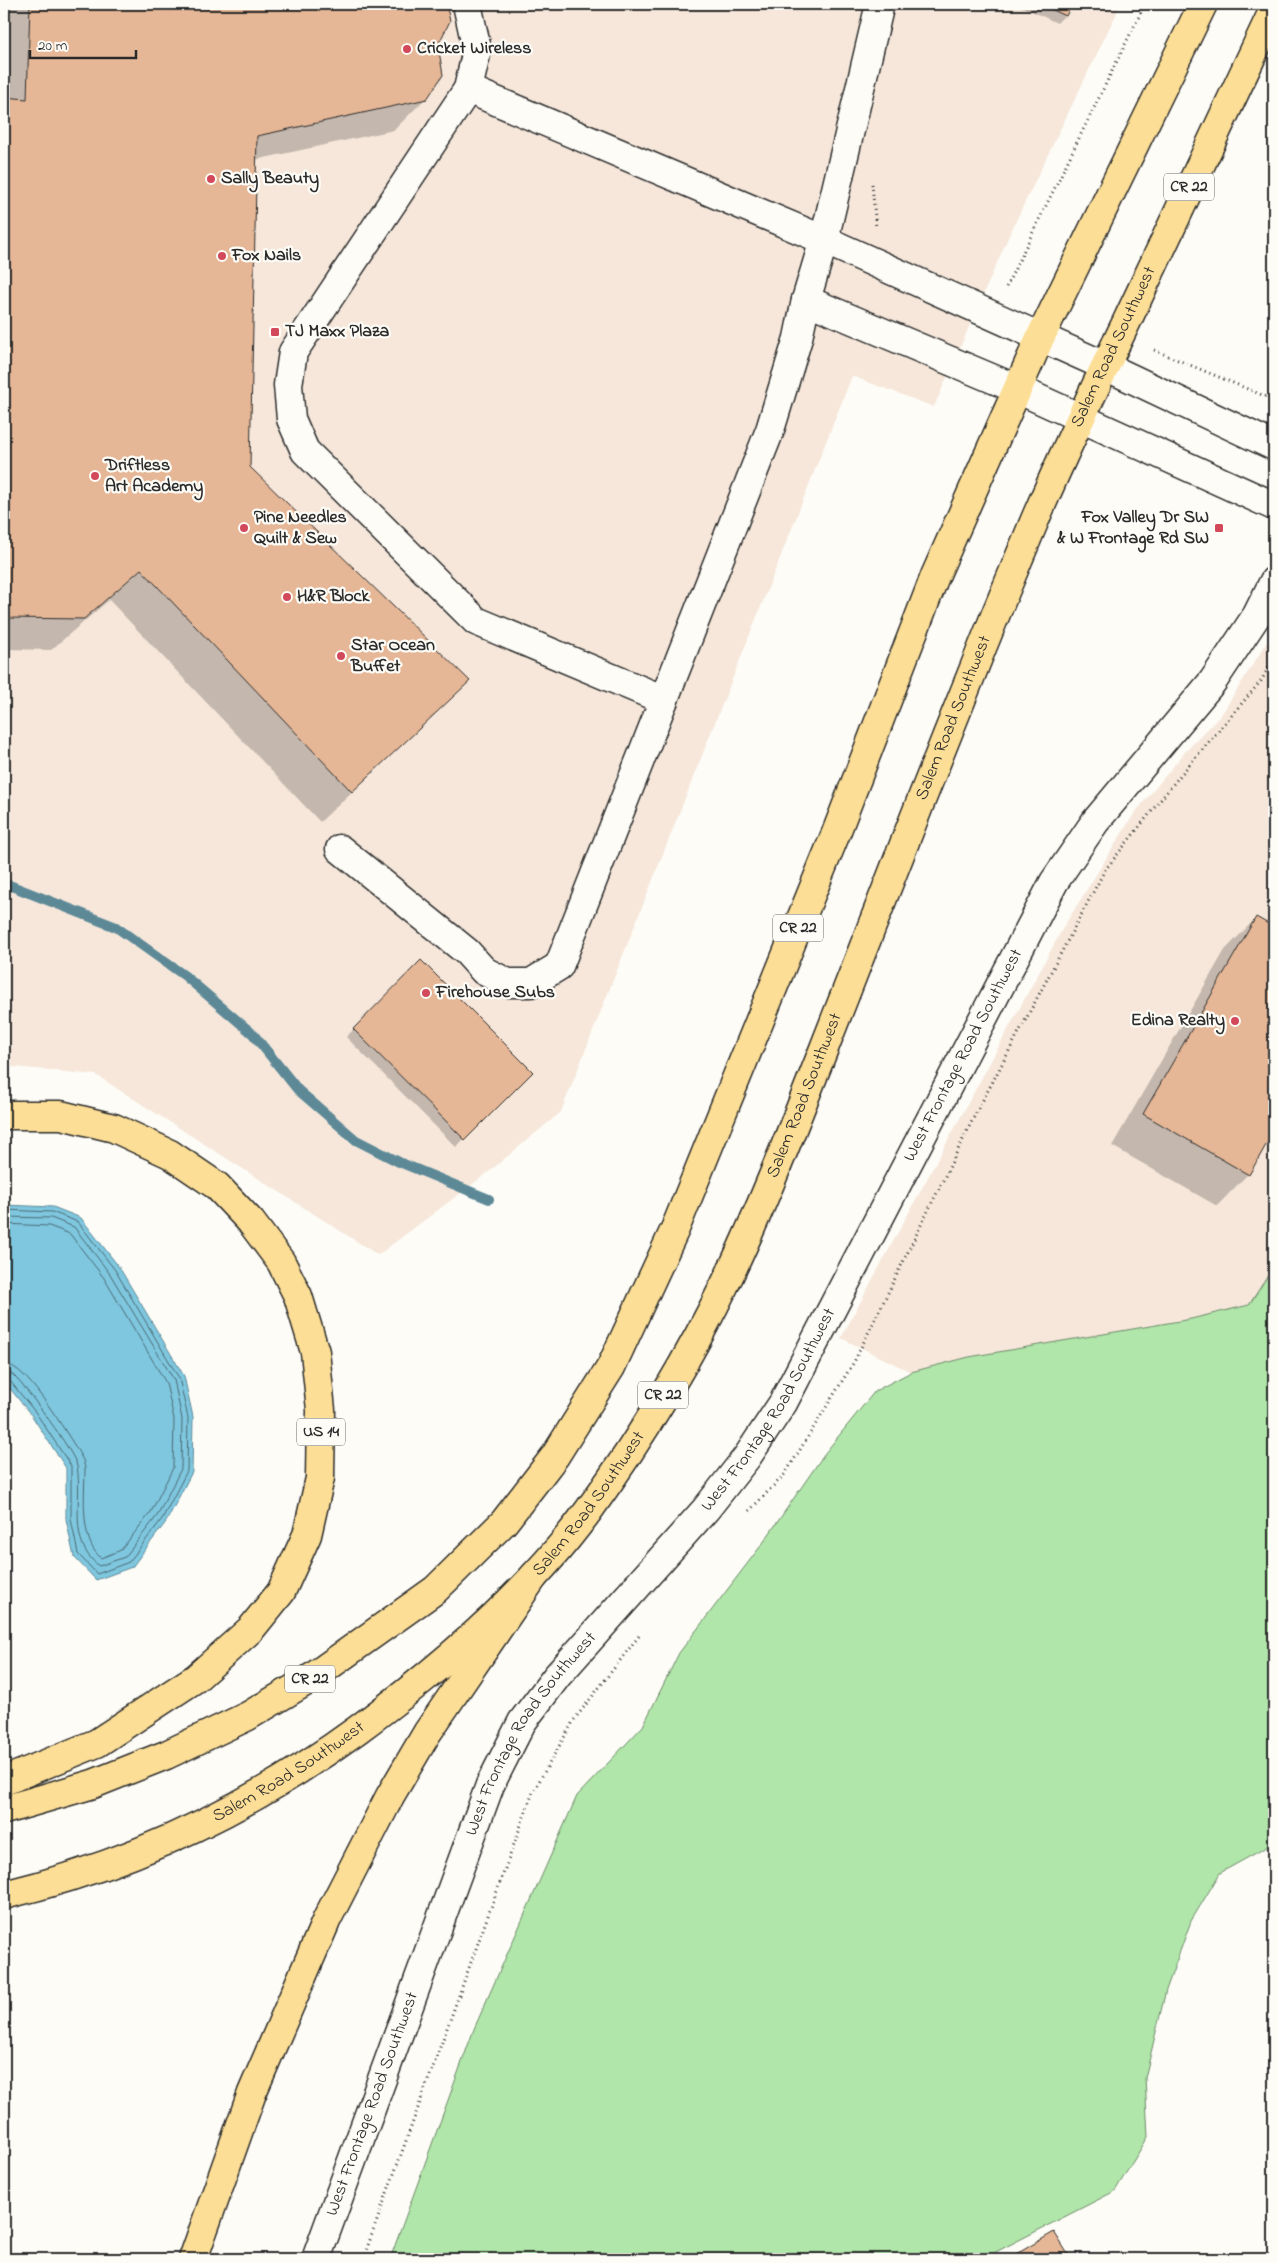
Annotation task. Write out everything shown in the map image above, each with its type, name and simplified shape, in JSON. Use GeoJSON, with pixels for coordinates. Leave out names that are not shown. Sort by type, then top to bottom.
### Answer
{"type":"FeatureCollection","features":[{"type":"Feature","properties":{"kind":"main road","name":"CR 22"},"geometry":{"type":"LineString","coordinates":[[4,1810],[93,1784],[166,1755],[248,1716],[310,1679],[435,1590],[504,1522],[555,1456],[611,1367],[675,1229],[836,833],[935,576],[1040,338],[1203,4]]}},
{"type":"Feature","properties":{"kind":"main road","name":"Salem Road Southwest"},"geometry":{"type":"LineString","coordinates":[[4,1895],[114,1862],[195,1829],[257,1797],[324,1754],[388,1707],[455,1653],[534,1576],[587,1513],[644,1428],[690,1350],[728,1278],[764,1197],[955,715],[1037,516],[1105,366],[1274,9]]}},
{"type":"Feature","properties":{"kind":"main road","name":"US 14"},"geometry":{"type":"LineString","coordinates":[[4,1114],[61,1115],[114,1128],[170,1154],[217,1186],[250,1222],[281,1262],[298,1296],[315,1352],[321,1410],[320,1478],[307,1535],[281,1592],[251,1629],[196,1678],[97,1743],[4,1781]]}},
{"type":"Feature","properties":{"kind":"main road"},"geometry":{"type":"LineString","coordinates":[[193,2259],[252,2093],[327,1919],[390,1796],[427,1733],[534,1576]]}},
{"type":"Feature","properties":{"kind":"street"},"geometry":{"type":"LineString","coordinates":[[467,4],[477,50],[468,89],[293,352],[288,385],[291,419],[305,452],[476,621],[664,700]]}},
{"type":"Feature","properties":{"kind":"street"},"geometry":{"type":"LineString","coordinates":[[340,849],[467,952],[484,971],[508,983],[531,983],[559,966],[770,430],[798,338],[806,300],[824,240],[880,4]]}},
{"type":"Feature","properties":{"kind":"street"},"geometry":{"type":"LineString","coordinates":[[468,89],[824,240],[1105,366],[1274,446]]}},
{"type":"Feature","properties":{"kind":"street"},"geometry":{"type":"LineString","coordinates":[[806,300],[1017,389],[1274,506]]}},
{"type":"Feature","properties":{"kind":"street","name":"West Frontage Road Southwest"},"geometry":{"type":"LineString","coordinates":[[316,2259],[490,1784],[522,1722],[557,1676],[706,1508],[753,1449],[783,1403],[1054,882],[1095,822],[1213,681],[1257,615],[1274,581]]}},
{"type":"Feature","properties":{"kind":"path"},"geometry":{"type":"LineString","coordinates":[[994,317],[1003,292],[1145,4]]}},
{"type":"Feature","properties":{"kind":"path"},"geometry":{"type":"LineString","coordinates":[[874,176],[872,185],[876,229],[882,234]]}},
{"type":"Feature","properties":{"kind":"path"},"geometry":{"type":"LineString","coordinates":[[1175,360],[1274,400]]}},
{"type":"Feature","properties":{"kind":"shaded area","name":"TJ Maxx Plaza"},"geometry":{"type":"Polygon","coordinates":[[[4,4],[1121,4],[1011,231],[934,407],[852,376],[561,1112],[486,1174],[378,1255],[96,1075],[4,1066],[4,4]]]}},
{"type":"Feature","properties":{"kind":"shaded area"},"geometry":{"type":"Polygon","coordinates":[[[1274,631],[1274,1266],[1249,1305],[1191,1319],[969,1357],[911,1372],[841,1338],[1064,926],[1134,814],[1185,752],[1221,715],[1274,631]]]}},
{"type":"Feature","properties":{"kind":"green space"},"geometry":{"type":"Polygon","coordinates":[[[1274,1266],[1274,1843],[1220,1873],[1191,1921],[1166,1990],[1145,2078],[1148,2137],[1115,2191],[982,2259],[390,2259],[474,2029],[577,1796],[643,1726],[679,1653],[763,1543],[825,1453],[875,1391],[911,1372],[969,1357],[1191,1319],[1249,1305],[1274,1266]]]}},
{"type":"Feature","properties":{"kind":"water"},"geometry":{"type":"Polygon","coordinates":[[[4,1205],[53,1207],[81,1218],[119,1267],[184,1376],[193,1417],[192,1472],[166,1522],[132,1567],[96,1580],[74,1557],[66,1519],[66,1468],[32,1416],[4,1381],[4,1205]]]}},
{"type":"Feature","properties":{"kind":"building"},"geometry":{"type":"Polygon","coordinates":[[[30,4],[446,4],[450,21],[438,45],[443,75],[427,99],[257,136],[250,467],[470,681],[352,792],[141,569],[84,619],[4,618],[4,97],[27,99],[30,4]]]}},
{"type":"Feature","properties":{"kind":"building"},"geometry":{"type":"Polygon","coordinates":[[[1040,4],[1072,4],[1066,16],[1040,4]]]}},
{"type":"Feature","properties":{"kind":"building","name":"Edina Realty"},"geometry":{"type":"Polygon","coordinates":[[[1256,917],[1274,927],[1274,1131],[1249,1175],[1143,1114],[1256,917]]]}},
{"type":"Feature","properties":{"kind":"building"},"geometry":{"type":"Polygon","coordinates":[[[421,960],[533,1072],[465,1140],[353,1029],[421,960]]]}},
{"type":"Feature","properties":{"kind":"building"},"geometry":{"type":"Polygon","coordinates":[[[1054,2232],[1071,2259],[1008,2259],[1054,2232]]]}},
{"type":"Feature","properties":{"kind":"waterway"},"geometry":{"type":"LineString","coordinates":[[4,883],[116,927],[185,976],[253,1034],[298,1090],[356,1140],[399,1162],[489,1199]]}},
{"type":"Feature","properties":{"kind":"place","name":"Cricket Wireless"},"geometry":{"type":"Point","coordinates":[407,49]}},
{"type":"Feature","properties":{"kind":"place","name":"Sally Beauty"},"geometry":{"type":"Point","coordinates":[211,179]}},
{"type":"Feature","properties":{"kind":"place","name":"Fox Nails"},"geometry":{"type":"Point","coordinates":[222,256]}},
{"type":"Feature","properties":{"kind":"place","name":"TJ Maxx Plaza"},"geometry":{"type":"Point","coordinates":[275,332]}},
{"type":"Feature","properties":{"kind":"place","name":"Driftless Art Academy"},"geometry":{"type":"Point","coordinates":[95,476]}},
{"type":"Feature","properties":{"kind":"place","name":"Pine Needles Quilt & Sew"},"geometry":{"type":"Point","coordinates":[244,528]}},
{"type":"Feature","properties":{"kind":"place","name":"Fox Valley Dr SW & W Frontage Rd SW"},"geometry":{"type":"Point","coordinates":[1219,528]}},
{"type":"Feature","properties":{"kind":"place","name":"H&R Block"},"geometry":{"type":"Point","coordinates":[287,597]}},
{"type":"Feature","properties":{"kind":"place","name":"Star Ocean Buffet"},"geometry":{"type":"Point","coordinates":[341,656]}},
{"type":"Feature","properties":{"kind":"place","name":"Firehouse Subs"},"geometry":{"type":"Point","coordinates":[426,993]}},
{"type":"Feature","properties":{"kind":"place","name":"Edina Realty"},"geometry":{"type":"Point","coordinates":[1235,1021]}}]}
